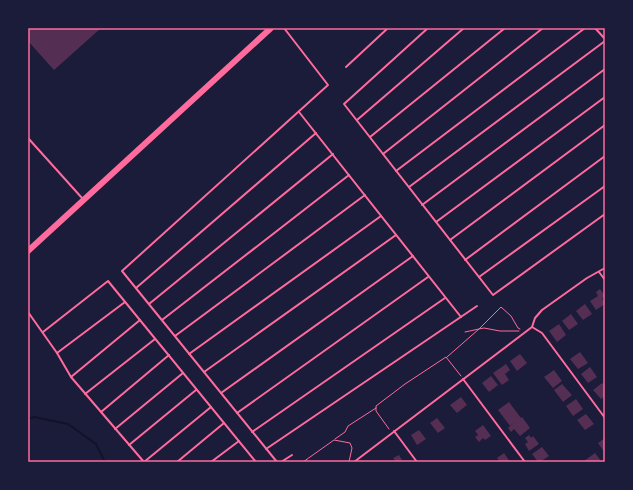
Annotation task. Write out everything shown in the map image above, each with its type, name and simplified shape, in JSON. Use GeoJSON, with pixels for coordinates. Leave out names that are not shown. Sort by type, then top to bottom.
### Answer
{"type":"FeatureCollection","features":[{"type":"Feature","properties":{"kind":"highway"},"geometry":{"type":"LineString","coordinates":[[28,251],[271,28]]}},
{"type":"Feature","properties":{"kind":"lane"},"geometry":{"type":"LineString","coordinates":[[277,462],[122,271],[328,85],[284,28]]}},
{"type":"Feature","properties":{"kind":"lane"},"geometry":{"type":"LineString","coordinates":[[346,67],[388,28]]}},
{"type":"Feature","properties":{"kind":"lane"},"geometry":{"type":"LineString","coordinates":[[428,28],[344,104],[493,295],[605,214]]}},
{"type":"Feature","properties":{"kind":"lane"},"geometry":{"type":"LineString","coordinates":[[356,120],[464,28]]}},
{"type":"Feature","properties":{"kind":"lane"},"geometry":{"type":"LineString","coordinates":[[370,137],[505,28]]}},
{"type":"Feature","properties":{"kind":"lane"},"geometry":{"type":"LineString","coordinates":[[383,154],[543,28]]}},
{"type":"Feature","properties":{"kind":"lane"},"geometry":{"type":"LineString","coordinates":[[396,171],[585,28]]}},
{"type":"Feature","properties":{"kind":"lane"},"geometry":{"type":"LineString","coordinates":[[409,187],[605,40],[595,28]]}},
{"type":"Feature","properties":{"kind":"lane"},"geometry":{"type":"LineString","coordinates":[[422,204],[605,68]]}},
{"type":"Feature","properties":{"kind":"lane"},"geometry":{"type":"LineString","coordinates":[[436,222],[605,97]]}},
{"type":"Feature","properties":{"kind":"lane"},"geometry":{"type":"LineString","coordinates":[[299,112],[460,317]]}},
{"type":"Feature","properties":{"kind":"lane"},"geometry":{"type":"LineString","coordinates":[[450,240],[605,125]]}},
{"type":"Feature","properties":{"kind":"lane"},"geometry":{"type":"LineString","coordinates":[[136,288],[316,133]]}},
{"type":"Feature","properties":{"kind":"lane"},"geometry":{"type":"LineString","coordinates":[[28,138],[83,200]]}},
{"type":"Feature","properties":{"kind":"lane"},"geometry":{"type":"LineString","coordinates":[[149,304],[333,154]]}},
{"type":"Feature","properties":{"kind":"lane"},"geometry":{"type":"LineString","coordinates":[[465,260],[605,156]]}},
{"type":"Feature","properties":{"kind":"lane"},"geometry":{"type":"LineString","coordinates":[[162,320],[349,175]]}},
{"type":"Feature","properties":{"kind":"lane"},"geometry":{"type":"LineString","coordinates":[[478,277],[605,186]]}},
{"type":"Feature","properties":{"kind":"lane"},"geometry":{"type":"LineString","coordinates":[[175,336],[365,195]]}},
{"type":"Feature","properties":{"kind":"lane"},"geometry":{"type":"LineString","coordinates":[[189,354],[381,216]]}},
{"type":"Feature","properties":{"kind":"lane"},"geometry":{"type":"LineString","coordinates":[[204,372],[396,235]]}},
{"type":"Feature","properties":{"kind":"lane"},"geometry":{"type":"LineString","coordinates":[[221,393],[413,256]]}},
{"type":"Feature","properties":{"kind":"lane"},"geometry":{"type":"LineString","coordinates":[[354,462],[532,327],[542,310],[587,278],[605,268]]}},
{"type":"Feature","properties":{"kind":"lane"},"geometry":{"type":"LineString","coordinates":[[599,272],[605,280]]}},
{"type":"Feature","properties":{"kind":"lane"},"geometry":{"type":"LineString","coordinates":[[237,413],[429,277]]}},
{"type":"Feature","properties":{"kind":"lane"},"geometry":{"type":"LineString","coordinates":[[43,332],[108,281],[256,462]]}},
{"type":"Feature","properties":{"kind":"lane"},"geometry":{"type":"LineString","coordinates":[[252,432],[445,298]]}},
{"type":"Feature","properties":{"kind":"lane"},"geometry":{"type":"LineString","coordinates":[[57,353],[125,302]]}},
{"type":"Feature","properties":{"kind":"lane"},"geometry":{"type":"LineString","coordinates":[[266,449],[477,306]]}},
{"type":"Feature","properties":{"kind":"lane"},"geometry":{"type":"LineString","coordinates":[[28,312],[57,353],[71,377],[144,462],[211,406]]}},
{"type":"Feature","properties":{"kind":"lane"},"geometry":{"type":"LineString","coordinates":[[71,377],[140,320]]}},
{"type":"Feature","properties":{"kind":"lane"},"geometry":{"type":"LineString","coordinates":[[532,327],[542,333],[605,418]]}},
{"type":"Feature","properties":{"kind":"lane"},"geometry":{"type":"LineString","coordinates":[[86,394],[155,339]]}},
{"type":"Feature","properties":{"kind":"lane"},"geometry":{"type":"LineString","coordinates":[[101,412],[169,355]]}},
{"type":"Feature","properties":{"kind":"lane"},"geometry":{"type":"LineString","coordinates":[[115,429],[183,373]]}},
{"type":"Feature","properties":{"kind":"lane"},"geometry":{"type":"LineString","coordinates":[[463,379],[525,462]]}},
{"type":"Feature","properties":{"kind":"lane"},"geometry":{"type":"LineString","coordinates":[[129,445],[197,390]]}},
{"type":"Feature","properties":{"kind":"lane"},"geometry":{"type":"LineString","coordinates":[[177,462],[224,423]]}},
{"type":"Feature","properties":{"kind":"lane"},"geometry":{"type":"LineString","coordinates":[[393,432],[417,462]]}},
{"type":"Feature","properties":{"kind":"lane"},"geometry":{"type":"LineString","coordinates":[[211,462],[239,441]]}},
{"type":"Feature","properties":{"kind":"lane"},"geometry":{"type":"LineString","coordinates":[[281,462],[292,455]]}},
{"type":"Feature","properties":{"kind":"path"},"geometry":{"type":"LineString","coordinates":[[303,462],[345,432],[348,426],[376,408],[376,406],[405,384],[446,357],[479,329],[501,307],[511,316],[518,328],[525,331],[500,331],[484,328],[479,329],[465,332]]}},
{"type":"Feature","properties":{"kind":"path"},"geometry":{"type":"LineString","coordinates":[[446,357],[463,379]]}},
{"type":"Feature","properties":{"kind":"path"},"geometry":{"type":"LineString","coordinates":[[376,408],[376,411],[393,432]]}},
{"type":"Feature","properties":{"kind":"path"},"geometry":{"type":"LineString","coordinates":[[334,440],[350,443],[352,448],[349,462]]}},
{"type":"Feature","properties":{"kind":"building"},"geometry":{"type":"Polygon","coordinates":[[[28,28],[101,28],[54,70],[28,41],[28,28]]]}},
{"type":"Feature","properties":{"kind":"building"},"geometry":{"type":"Polygon","coordinates":[[[600,289],[605,296],[602,299],[605,304],[596,310],[590,301],[598,296],[596,292],[600,289]]]}},
{"type":"Feature","properties":{"kind":"building"},"geometry":{"type":"Polygon","coordinates":[[[585,304],[592,314],[583,320],[576,311],[585,304]]]}},
{"type":"Feature","properties":{"kind":"building"},"geometry":{"type":"Polygon","coordinates":[[[571,314],[578,324],[569,330],[562,321],[571,314]]]}},
{"type":"Feature","properties":{"kind":"building"},"geometry":{"type":"Polygon","coordinates":[[[559,324],[566,335],[557,342],[549,331],[559,324]]]}},
{"type":"Feature","properties":{"kind":"building"},"geometry":{"type":"Polygon","coordinates":[[[580,352],[588,363],[578,369],[570,359],[580,352]]]}},
{"type":"Feature","properties":{"kind":"building"},"geometry":{"type":"Polygon","coordinates":[[[520,354],[527,363],[517,371],[510,361],[520,354]]]}},
{"type":"Feature","properties":{"kind":"building"},"geometry":{"type":"Polygon","coordinates":[[[506,364],[510,370],[505,374],[509,380],[502,385],[493,373],[506,364]]]}},
{"type":"Feature","properties":{"kind":"building"},"geometry":{"type":"Polygon","coordinates":[[[590,367],[597,377],[588,383],[581,374],[590,367]]]}},
{"type":"Feature","properties":{"kind":"building"},"geometry":{"type":"Polygon","coordinates":[[[554,370],[562,381],[553,388],[544,377],[554,370]]]}},
{"type":"Feature","properties":{"kind":"building"},"geometry":{"type":"Polygon","coordinates":[[[491,376],[498,385],[489,392],[482,383],[491,376]]]}},
{"type":"Feature","properties":{"kind":"building"},"geometry":{"type":"Polygon","coordinates":[[[602,383],[605,386],[605,396],[601,399],[593,390],[602,383]]]}},
{"type":"Feature","properties":{"kind":"building"},"geometry":{"type":"Polygon","coordinates":[[[562,384],[572,395],[563,402],[554,390],[562,384]]]}},
{"type":"Feature","properties":{"kind":"building"},"geometry":{"type":"Polygon","coordinates":[[[461,397],[467,405],[457,413],[450,405],[461,397]]]}},
{"type":"Feature","properties":{"kind":"building"},"geometry":{"type":"Polygon","coordinates":[[[576,399],[583,409],[573,416],[566,406],[576,399]]]}},
{"type":"Feature","properties":{"kind":"building"},"geometry":{"type":"Polygon","coordinates":[[[509,402],[530,428],[520,436],[514,429],[511,432],[508,428],[516,421],[510,426],[498,410],[509,402]]]}},
{"type":"Feature","properties":{"kind":"building"},"geometry":{"type":"Polygon","coordinates":[[[586,414],[594,424],[585,430],[577,420],[586,414]]]}},
{"type":"Feature","properties":{"kind":"building"},"geometry":{"type":"Polygon","coordinates":[[[437,418],[445,428],[438,433],[430,423],[437,418]]]}},
{"type":"Feature","properties":{"kind":"building"},"geometry":{"type":"Polygon","coordinates":[[[483,425],[491,436],[485,440],[483,438],[479,442],[475,437],[478,435],[475,431],[483,425]]]}},
{"type":"Feature","properties":{"kind":"building"},"geometry":{"type":"Polygon","coordinates":[[[419,430],[426,439],[417,445],[411,435],[419,430]]]}},
{"type":"Feature","properties":{"kind":"building"},"geometry":{"type":"Polygon","coordinates":[[[529,435],[531,438],[533,436],[539,444],[529,451],[525,444],[528,442],[525,438],[529,435]]]}},
{"type":"Feature","properties":{"kind":"building"},"geometry":{"type":"Polygon","coordinates":[[[605,438],[605,453],[598,443],[605,438]]]}},
{"type":"Feature","properties":{"kind":"building"},"geometry":{"type":"Polygon","coordinates":[[[542,447],[549,456],[538,462],[532,454],[542,447]]]}},
{"type":"Feature","properties":{"kind":"building"},"geometry":{"type":"Polygon","coordinates":[[[504,453],[510,462],[500,462],[497,458],[504,453]]]}},
{"type":"Feature","properties":{"kind":"building"},"geometry":{"type":"Polygon","coordinates":[[[595,453],[601,461],[584,461],[595,453]]]}},
{"type":"Feature","properties":{"kind":"building"},"geometry":{"type":"Polygon","coordinates":[[[399,455],[402,460],[396,462],[393,458],[399,455]]]}},
{"type":"Feature","properties":{"kind":"waterway"},"geometry":{"type":"LineString","coordinates":[[28,419],[34,417],[68,424],[96,444],[105,462]]}}]}
